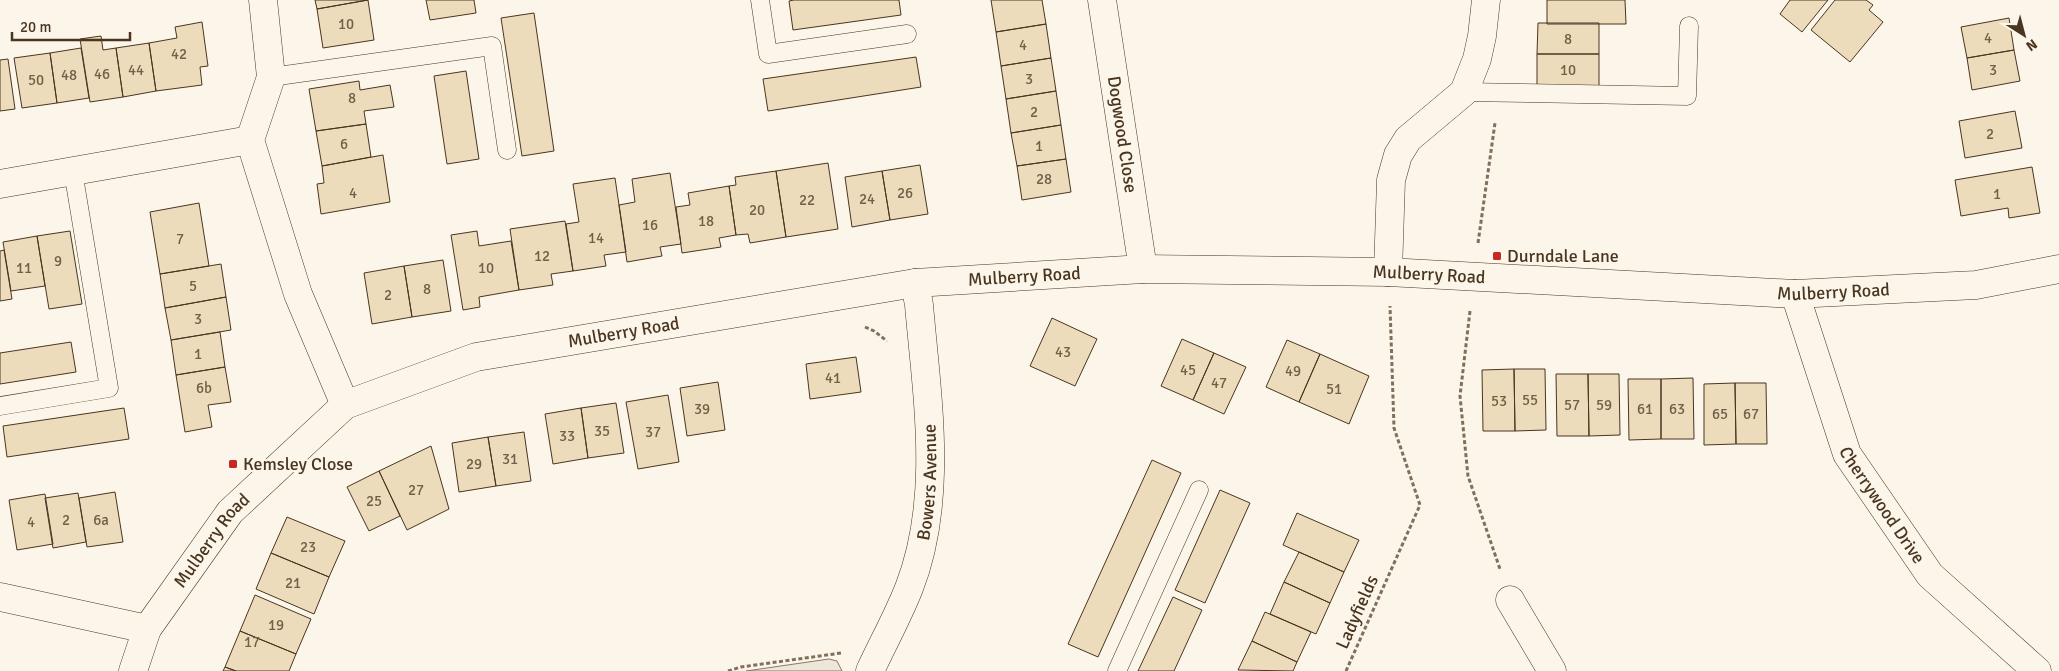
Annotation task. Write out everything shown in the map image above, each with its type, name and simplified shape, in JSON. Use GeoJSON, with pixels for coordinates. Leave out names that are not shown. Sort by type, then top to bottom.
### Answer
{"type":"FeatureCollection","features":[{"type":"Feature","properties":{"kind":"street"},"geometry":{"type":"LineString","coordinates":[[263,0],[271,77],[250,140],[298,294],[345,405]]}},
{"type":"Feature","properties":{"kind":"street","name":"Dogwood Close"},"geometry":{"type":"LineString","coordinates":[[1102,0],[1143,269]]}},
{"type":"Feature","properties":{"kind":"street"},"geometry":{"type":"LineString","coordinates":[[1388,272],[1391,180],[1398,155],[1408,139],[1464,92],[1477,59],[1486,0]]}},
{"type":"Feature","properties":{"kind":"street"},"geometry":{"type":"LineString","coordinates":[[0,184],[250,140]]}},
{"type":"Feature","properties":{"kind":"street","name":"Mulberry Road"},"geometry":{"type":"LineString","coordinates":[[133,671],[147,629],[230,512],[345,405],[476,357],[915,283],[1143,269],[1388,272],[1795,294],[1976,285],[2059,269]]}},
{"type":"Feature","properties":{"kind":"street","name":"Bowers Avenue"},"geometry":{"type":"LineString","coordinates":[[870,671],[909,587],[920,549],[928,500],[931,442],[919,305],[915,283]]}},
{"type":"Feature","properties":{"kind":"street","name":"Cherrywood Drive"},"geometry":{"type":"LineString","coordinates":[[1795,294],[1847,454],[1930,575],[2037,671]]}},
{"type":"Feature","properties":{"kind":"street"},"geometry":{"type":"LineString","coordinates":[[0,597],[147,629]]}},
{"type":"Feature","properties":{"kind":"street"},"geometry":{"type":"LineString","coordinates":[[1510,600],[1552,671]]}},
{"type":"Feature","properties":{"kind":"lane"},"geometry":{"type":"LineString","coordinates":[[760,0],[768,54],[906,34]]}},
{"type":"Feature","properties":{"kind":"lane"},"geometry":{"type":"LineString","coordinates":[[1464,92],[1688,96],[1689,26]]}},
{"type":"Feature","properties":{"kind":"lane"},"geometry":{"type":"LineString","coordinates":[[271,77],[492,46],[507,150]]}},
{"type":"Feature","properties":{"kind":"lane"},"geometry":{"type":"LineString","coordinates":[[0,406],[109,388],[73,171]]}},
{"type":"Feature","properties":{"kind":"lane"},"geometry":{"type":"LineString","coordinates":[[1117,671],[1199,490]]}},
{"type":"Feature","properties":{"kind":"path"},"geometry":{"type":"LineString","coordinates":[[1499,93],[1460,396],[1468,476],[1510,600]]}},
{"type":"Feature","properties":{"kind":"path","name":"Ladyfields"},"geometry":{"type":"LineString","coordinates":[[1346,671],[1420,504],[1394,428],[1388,272]]}},
{"type":"Feature","properties":{"kind":"path"},"geometry":{"type":"LineString","coordinates":[[861,326],[881,335],[891,346]]}},
{"type":"Feature","properties":{"kind":"path"},"geometry":{"type":"LineString","coordinates":[[728,671],[734,668],[833,653],[844,654]]}},
{"type":"Feature","properties":{"kind":"shaded area"},"geometry":{"type":"Polygon","coordinates":[[[829,659],[837,661],[842,671],[746,671],[829,659]]]}},
{"type":"Feature","properties":{"kind":"building"},"geometry":{"type":"Polygon","coordinates":[[[315,0],[368,0],[317,9],[315,0]]]}},
{"type":"Feature","properties":{"kind":"building"},"geometry":{"type":"Polygon","coordinates":[[[368,0],[374,40],[323,48],[317,9],[368,0]]]}},
{"type":"Feature","properties":{"kind":"building"},"geometry":{"type":"Polygon","coordinates":[[[426,0],[474,0],[476,13],[430,20],[426,0]]]}},
{"type":"Feature","properties":{"kind":"building"},"geometry":{"type":"Polygon","coordinates":[[[899,0],[901,15],[793,30],[789,1],[899,0]]]}},
{"type":"Feature","properties":{"kind":"building"},"geometry":{"type":"Polygon","coordinates":[[[991,0],[1042,0],[1046,24],[996,32],[991,0]]]}},
{"type":"Feature","properties":{"kind":"building"},"geometry":{"type":"Polygon","coordinates":[[[1547,0],[1625,0],[1626,24],[1547,24],[1547,0]]]}},
{"type":"Feature","properties":{"kind":"building"},"geometry":{"type":"Polygon","coordinates":[[[1790,0],[1828,0],[1802,32],[1780,14],[1790,0]]]}},
{"type":"Feature","properties":{"kind":"building"},"geometry":{"type":"Polygon","coordinates":[[[1835,0],[1866,0],[1873,5],[1869,10],[1883,22],[1850,62],[1811,30],[1835,0]]]}},
{"type":"Feature","properties":{"kind":"building"},"geometry":{"type":"Polygon","coordinates":[[[534,13],[554,151],[522,156],[501,18],[534,13]]]}},
{"type":"Feature","properties":{"kind":"building"},"geometry":{"type":"Polygon","coordinates":[[[2009,18],[2014,50],[1967,58],[1961,27],[2009,18]]]}},
{"type":"Feature","properties":{"kind":"building"},"geometry":{"type":"Polygon","coordinates":[[[202,22],[208,66],[200,67],[202,85],[156,91],[149,43],[177,38],[175,27],[202,22]]]}},
{"type":"Feature","properties":{"kind":"building"},"geometry":{"type":"Polygon","coordinates":[[[1538,23],[1599,23],[1599,54],[1537,54],[1538,23]]]}},
{"type":"Feature","properties":{"kind":"building"},"geometry":{"type":"Polygon","coordinates":[[[1046,24],[1051,58],[1001,66],[996,32],[1046,24]]]}},
{"type":"Feature","properties":{"kind":"building"},"geometry":{"type":"Polygon","coordinates":[[[101,36],[103,50],[116,48],[123,97],[90,102],[80,39],[101,36]]]}},
{"type":"Feature","properties":{"kind":"building"},"geometry":{"type":"Polygon","coordinates":[[[149,43],[156,91],[123,97],[116,48],[149,43]]]}},
{"type":"Feature","properties":{"kind":"building"},"geometry":{"type":"Polygon","coordinates":[[[81,48],[89,98],[57,103],[50,53],[81,48]]]}},
{"type":"Feature","properties":{"kind":"building"},"geometry":{"type":"Polygon","coordinates":[[[2014,50],[2020,81],[1972,90],[1967,58],[2014,50]]]}},
{"type":"Feature","properties":{"kind":"building"},"geometry":{"type":"Polygon","coordinates":[[[50,53],[57,103],[22,108],[14,58],[50,53]]]}},
{"type":"Feature","properties":{"kind":"building"},"geometry":{"type":"Polygon","coordinates":[[[1537,54],[1599,54],[1599,86],[1537,86],[1537,54]]]}},
{"type":"Feature","properties":{"kind":"building"},"geometry":{"type":"Polygon","coordinates":[[[916,57],[921,87],[768,111],[763,79],[916,57]]]}},
{"type":"Feature","properties":{"kind":"building"},"geometry":{"type":"Polygon","coordinates":[[[1051,58],[1056,91],[1006,99],[1001,66],[1051,58]]]}},
{"type":"Feature","properties":{"kind":"building"},"geometry":{"type":"Polygon","coordinates":[[[8,59],[15,109],[0,111],[0,60],[8,59]]]}},
{"type":"Feature","properties":{"kind":"building"},"geometry":{"type":"Polygon","coordinates":[[[466,71],[479,159],[447,164],[434,76],[466,71]]]}},
{"type":"Feature","properties":{"kind":"building"},"geometry":{"type":"Polygon","coordinates":[[[359,81],[360,90],[390,85],[394,107],[364,111],[366,124],[316,131],[309,89],[359,81]]]}},
{"type":"Feature","properties":{"kind":"building"},"geometry":{"type":"Polygon","coordinates":[[[1056,91],[1061,125],[1011,133],[1006,99],[1056,91]]]}},
{"type":"Feature","properties":{"kind":"building"},"geometry":{"type":"Polygon","coordinates":[[[2015,111],[2022,148],[1965,158],[1959,121],[2015,111]]]}},
{"type":"Feature","properties":{"kind":"building"},"geometry":{"type":"Polygon","coordinates":[[[366,124],[371,157],[322,166],[316,131],[366,124]]]}},
{"type":"Feature","properties":{"kind":"building"},"geometry":{"type":"Polygon","coordinates":[[[1061,125],[1066,159],[1017,166],[1011,133],[1061,125]]]}},
{"type":"Feature","properties":{"kind":"building"},"geometry":{"type":"Polygon","coordinates":[[[383,155],[390,202],[321,214],[317,184],[324,183],[322,166],[383,155]]]}},
{"type":"Feature","properties":{"kind":"building"},"geometry":{"type":"Polygon","coordinates":[[[1066,159],[1071,192],[1022,200],[1017,166],[1066,159]]]}},
{"type":"Feature","properties":{"kind":"building"},"geometry":{"type":"Polygon","coordinates":[[[828,163],[838,229],[786,237],[776,171],[828,163]]]}},
{"type":"Feature","properties":{"kind":"building"},"geometry":{"type":"Polygon","coordinates":[[[920,165],[928,214],[890,220],[882,171],[920,165]]]}},
{"type":"Feature","properties":{"kind":"building"},"geometry":{"type":"Polygon","coordinates":[[[2032,167],[2040,213],[2009,218],[2008,208],[1961,216],[1955,180],[2032,167]]]}},
{"type":"Feature","properties":{"kind":"building"},"geometry":{"type":"Polygon","coordinates":[[[776,171],[786,237],[750,243],[748,234],[736,235],[729,186],[736,185],[735,177],[776,171]]]}},
{"type":"Feature","properties":{"kind":"building"},"geometry":{"type":"Polygon","coordinates":[[[882,171],[890,220],[852,227],[845,177],[882,171]]]}},
{"type":"Feature","properties":{"kind":"building"},"geometry":{"type":"Polygon","coordinates":[[[670,173],[681,244],[660,247],[662,256],[627,262],[619,205],[635,202],[632,179],[670,173]]]}},
{"type":"Feature","properties":{"kind":"building"},"geometry":{"type":"Polygon","coordinates":[[[615,178],[626,252],[604,255],[606,266],[573,271],[566,224],[579,222],[573,184],[615,178]]]}},
{"type":"Feature","properties":{"kind":"building"},"geometry":{"type":"Polygon","coordinates":[[[729,186],[736,235],[719,238],[721,247],[682,253],[676,207],[690,205],[688,193],[729,186]]]}},
{"type":"Feature","properties":{"kind":"building"},"geometry":{"type":"Polygon","coordinates":[[[199,203],[209,266],[160,274],[150,212],[199,203]]]}},
{"type":"Feature","properties":{"kind":"building"},"geometry":{"type":"Polygon","coordinates":[[[565,221],[573,271],[551,274],[553,285],[519,290],[510,229],[565,221]]]}},
{"type":"Feature","properties":{"kind":"building"},"geometry":{"type":"Polygon","coordinates":[[[70,231],[82,304],[49,309],[37,236],[70,231]]]}},
{"type":"Feature","properties":{"kind":"building"},"geometry":{"type":"Polygon","coordinates":[[[477,231],[479,246],[511,241],[519,290],[479,297],[480,307],[463,310],[451,235],[477,231]]]}},
{"type":"Feature","properties":{"kind":"building"},"geometry":{"type":"Polygon","coordinates":[[[37,236],[45,286],[11,291],[3,242],[37,236]]]}},
{"type":"Feature","properties":{"kind":"building"},"geometry":{"type":"Polygon","coordinates":[[[4,250],[12,299],[0,301],[0,251],[4,250]]]}},
{"type":"Feature","properties":{"kind":"building"},"geometry":{"type":"Polygon","coordinates":[[[443,260],[451,311],[412,317],[404,266],[443,260]]]}},
{"type":"Feature","properties":{"kind":"building"},"geometry":{"type":"Polygon","coordinates":[[[221,264],[226,297],[165,308],[160,274],[221,264]]]}},
{"type":"Feature","properties":{"kind":"building"},"geometry":{"type":"Polygon","coordinates":[[[404,266],[412,317],[372,324],[364,273],[404,266]]]}},
{"type":"Feature","properties":{"kind":"building"},"geometry":{"type":"Polygon","coordinates":[[[226,297],[231,330],[171,340],[165,308],[226,297]]]}},
{"type":"Feature","properties":{"kind":"building"},"geometry":{"type":"Polygon","coordinates":[[[1052,318],[1097,339],[1075,386],[1030,366],[1052,318]]]}},
{"type":"Feature","properties":{"kind":"building"},"geometry":{"type":"Polygon","coordinates":[[[220,332],[225,367],[176,375],[171,340],[220,332]]]}},
{"type":"Feature","properties":{"kind":"building"},"geometry":{"type":"Polygon","coordinates":[[[1182,339],[1214,353],[1193,400],[1161,386],[1182,339]]]}},
{"type":"Feature","properties":{"kind":"building"},"geometry":{"type":"Polygon","coordinates":[[[1287,340],[1320,354],[1299,402],[1266,387],[1287,340]]]}},
{"type":"Feature","properties":{"kind":"building"},"geometry":{"type":"Polygon","coordinates":[[[71,342],[76,372],[0,384],[0,353],[71,342]]]}},
{"type":"Feature","properties":{"kind":"building"},"geometry":{"type":"Polygon","coordinates":[[[1214,353],[1246,367],[1224,414],[1193,400],[1214,353]]]}},
{"type":"Feature","properties":{"kind":"building"},"geometry":{"type":"Polygon","coordinates":[[[1320,354],[1369,376],[1349,424],[1299,402],[1320,354]]]}},
{"type":"Feature","properties":{"kind":"building"},"geometry":{"type":"Polygon","coordinates":[[[856,357],[861,392],[810,399],[806,364],[856,357]]]}},
{"type":"Feature","properties":{"kind":"building"},"geometry":{"type":"Polygon","coordinates":[[[225,367],[231,402],[208,405],[212,427],[185,432],[176,375],[225,367]]]}},
{"type":"Feature","properties":{"kind":"building"},"geometry":{"type":"Polygon","coordinates":[[[1514,369],[1515,431],[1483,431],[1482,370],[1514,369]]]}},
{"type":"Feature","properties":{"kind":"building"},"geometry":{"type":"Polygon","coordinates":[[[1514,369],[1545,369],[1546,430],[1515,431],[1514,369]]]}},
{"type":"Feature","properties":{"kind":"building"},"geometry":{"type":"Polygon","coordinates":[[[1556,374],[1588,374],[1589,436],[1557,436],[1556,374]]]}},
{"type":"Feature","properties":{"kind":"building"},"geometry":{"type":"Polygon","coordinates":[[[1588,374],[1619,374],[1620,435],[1589,436],[1588,374]]]}},
{"type":"Feature","properties":{"kind":"building"},"geometry":{"type":"Polygon","coordinates":[[[1693,378],[1694,439],[1661,439],[1661,379],[1693,378]]]}},
{"type":"Feature","properties":{"kind":"building"},"geometry":{"type":"Polygon","coordinates":[[[1628,379],[1661,379],[1661,439],[1629,440],[1628,379]]]}},
{"type":"Feature","properties":{"kind":"building"},"geometry":{"type":"Polygon","coordinates":[[[718,382],[725,430],[687,436],[680,388],[718,382]]]}},
{"type":"Feature","properties":{"kind":"building"},"geometry":{"type":"Polygon","coordinates":[[[1735,383],[1736,444],[1704,445],[1704,384],[1735,383]]]}},
{"type":"Feature","properties":{"kind":"building"},"geometry":{"type":"Polygon","coordinates":[[[1735,383],[1766,383],[1767,444],[1736,444],[1735,383]]]}},
{"type":"Feature","properties":{"kind":"building"},"geometry":{"type":"Polygon","coordinates":[[[668,395],[679,462],[638,469],[626,402],[668,395]]]}},
{"type":"Feature","properties":{"kind":"building"},"geometry":{"type":"Polygon","coordinates":[[[616,403],[624,453],[588,458],[581,408],[616,403]]]}},
{"type":"Feature","properties":{"kind":"building"},"geometry":{"type":"Polygon","coordinates":[[[124,408],[129,439],[7,457],[3,426],[124,408]]]}},
{"type":"Feature","properties":{"kind":"building"},"geometry":{"type":"Polygon","coordinates":[[[581,408],[588,458],[553,464],[545,414],[581,408]]]}},
{"type":"Feature","properties":{"kind":"building"},"geometry":{"type":"Polygon","coordinates":[[[524,432],[531,481],[496,486],[488,437],[524,432]]]}},
{"type":"Feature","properties":{"kind":"building"},"geometry":{"type":"Polygon","coordinates":[[[488,437],[496,486],[459,492],[452,443],[488,437]]]}},
{"type":"Feature","properties":{"kind":"building"},"geometry":{"type":"Polygon","coordinates":[[[431,446],[449,509],[407,530],[379,471],[431,446]]]}},
{"type":"Feature","properties":{"kind":"building"},"geometry":{"type":"Polygon","coordinates":[[[1152,460],[1181,473],[1098,657],[1068,644],[1152,460]]]}},
{"type":"Feature","properties":{"kind":"building"},"geometry":{"type":"Polygon","coordinates":[[[379,471],[400,516],[369,531],[347,487],[379,471]]]}},
{"type":"Feature","properties":{"kind":"building"},"geometry":{"type":"Polygon","coordinates":[[[1220,490],[1250,503],[1205,603],[1175,590],[1220,490]]]}},
{"type":"Feature","properties":{"kind":"building"},"geometry":{"type":"Polygon","coordinates":[[[115,492],[123,542],[87,547],[79,498],[115,492]]]}},
{"type":"Feature","properties":{"kind":"building"},"geometry":{"type":"Polygon","coordinates":[[[78,493],[86,542],[53,548],[45,498],[78,493]]]}},
{"type":"Feature","properties":{"kind":"building"},"geometry":{"type":"Polygon","coordinates":[[[45,494],[53,544],[17,550],[9,500],[45,494]]]}},
{"type":"Feature","properties":{"kind":"building"},"geometry":{"type":"Polygon","coordinates":[[[1297,513],[1359,540],[1344,572],[1283,545],[1297,513]]]}},
{"type":"Feature","properties":{"kind":"building"},"geometry":{"type":"Polygon","coordinates":[[[287,517],[345,541],[329,577],[271,553],[287,517]]]}},
{"type":"Feature","properties":{"kind":"building"},"geometry":{"type":"Polygon","coordinates":[[[1299,552],[1344,572],[1330,603],[1284,582],[1299,552]]]}},
{"type":"Feature","properties":{"kind":"building"},"geometry":{"type":"Polygon","coordinates":[[[271,553],[329,577],[314,614],[256,589],[271,553]]]}},
{"type":"Feature","properties":{"kind":"building"},"geometry":{"type":"Polygon","coordinates":[[[1284,582],[1330,603],[1316,634],[1270,614],[1284,582]]]}},
{"type":"Feature","properties":{"kind":"building"},"geometry":{"type":"Polygon","coordinates":[[[255,595],[311,619],[296,654],[240,631],[255,595]]]}},
{"type":"Feature","properties":{"kind":"building"},"geometry":{"type":"Polygon","coordinates":[[[1173,597],[1202,610],[1174,671],[1138,671],[1173,597]]]}},
{"type":"Feature","properties":{"kind":"building"},"geometry":{"type":"Polygon","coordinates":[[[1265,612],[1311,632],[1297,662],[1252,641],[1265,612]]]}},
{"type":"Feature","properties":{"kind":"building"},"geometry":{"type":"Polygon","coordinates":[[[240,631],[296,654],[289,671],[236,671],[225,667],[240,631]]]}},
{"type":"Feature","properties":{"kind":"building"},"geometry":{"type":"Polygon","coordinates":[[[1252,641],[1297,662],[1293,671],[1238,670],[1252,641]]]}},
{"type":"Feature","properties":{"kind":"building"},"geometry":{"type":"Polygon","coordinates":[[[225,667],[236,671],[223,671],[225,667]]]}},
{"type":"Feature","properties":{"kind":"place","name":"Durndale Lane"},"geometry":{"type":"Point","coordinates":[1497,256]}},
{"type":"Feature","properties":{"kind":"place","name":"Kemsley Close"},"geometry":{"type":"Point","coordinates":[233,464]}}]}
